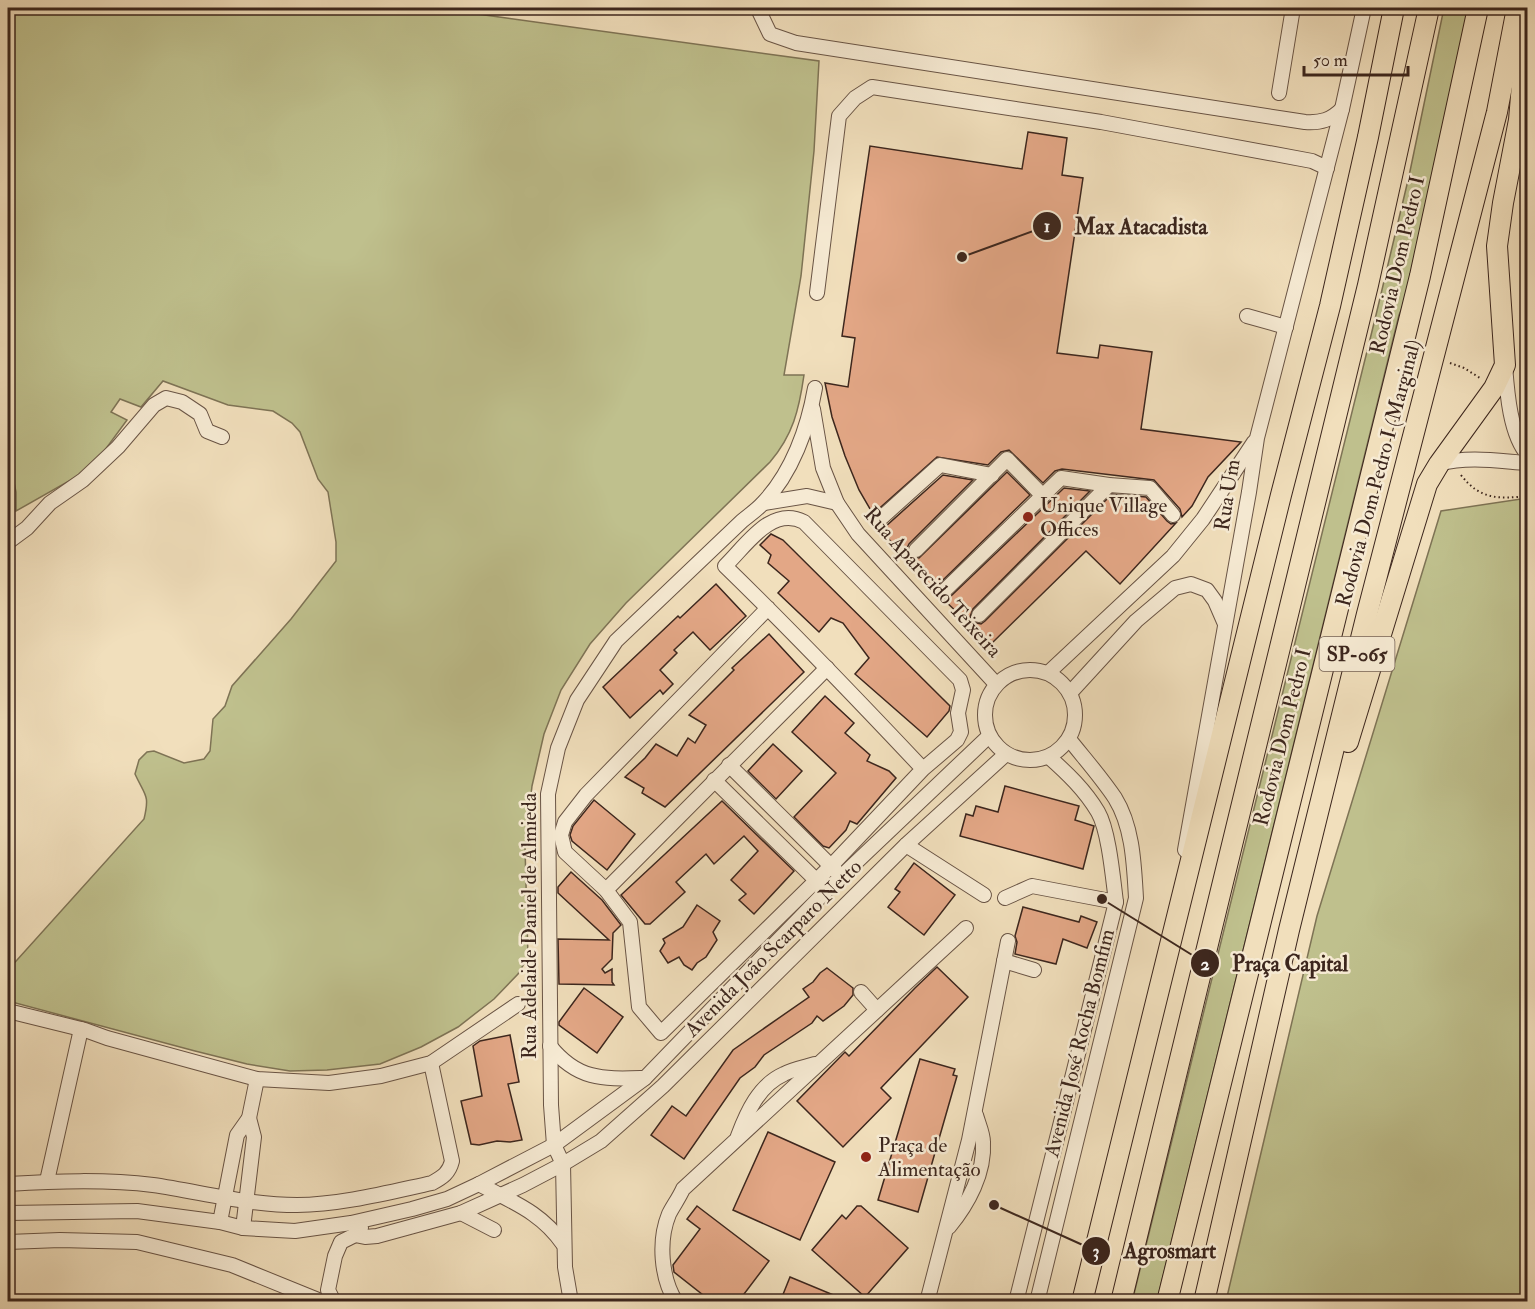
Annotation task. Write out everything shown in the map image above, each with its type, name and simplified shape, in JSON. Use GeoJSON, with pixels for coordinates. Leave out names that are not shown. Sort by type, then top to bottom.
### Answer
{"type":"FeatureCollection","features":[{"type":"Feature","properties":{"kind":"highway"},"geometry":{"type":"LineString","coordinates":[[1082,1302],[1278,507],[1330,306],[1394,8]]}},
{"type":"Feature","properties":{"kind":"highway","name":"Rodovia Dom Pedro I"},"geometry":{"type":"LineString","coordinates":[[1121,1302],[1368,285],[1429,8]]}},
{"type":"Feature","properties":{"kind":"highway","name":"Rodovia Dom Pedro I"},"geometry":{"type":"LineString","coordinates":[[1167,1302],[1420,276],[1478,8]]}},
{"type":"Feature","properties":{"kind":"highway","name":"Rodovia Dom Pedro I (Marginal)"},"geometry":{"type":"LineString","coordinates":[[1204,1302],[1289,930],[1367,614],[1497,112],[1517,8]]}},
{"type":"Feature","properties":{"kind":"highway"},"geometry":{"type":"LineString","coordinates":[[1289,930],[1427,484],[1447,462],[1494,388],[1505,365],[1497,246],[1519,120],[1527,12]]}},
{"type":"Feature","properties":{"kind":"highway"},"geometry":{"type":"LineString","coordinates":[[1173,1302],[1178,1258]]}},
{"type":"Feature","properties":{"kind":"street"},"geometry":{"type":"LineString","coordinates":[[760,8],[759,11],[770,34],[796,43],[1305,122],[1319,123],[1334,117],[1342,109]]}},
{"type":"Feature","properties":{"kind":"street"},"geometry":{"type":"LineString","coordinates":[[1279,93],[1293,8]]}},
{"type":"Feature","properties":{"kind":"street","name":"Rua Um"},"geometry":{"type":"LineString","coordinates":[[1159,995],[1250,492],[1257,438],[1342,109],[1364,8]]}},
{"type":"Feature","properties":{"kind":"street"},"geometry":{"type":"LineString","coordinates":[[817,293],[839,116],[855,98],[872,87],[1101,122],[1312,161],[1327,168]]}},
{"type":"Feature","properties":{"kind":"street"},"geometry":{"type":"LineString","coordinates":[[1247,316],[1287,327]]}},
{"type":"Feature","properties":{"kind":"street"},"geometry":{"type":"LineString","coordinates":[[1505,365],[1513,421],[1519,441],[1527,455]]}},
{"type":"Feature","properties":{"kind":"street","name":"Rua Adelaide Daniel de Almieda"},"geometry":{"type":"LineString","coordinates":[[571,1302],[565,1267],[563,1164],[554,1145],[550,1046],[548,794],[558,748],[577,700],[616,641],[742,521],[764,503],[791,461],[801,440],[812,404],[814,388]]}},
{"type":"Feature","properties":{"kind":"street"},"geometry":{"type":"LineString","coordinates":[[8,542],[27,528],[50,503],[83,480],[118,447],[154,405],[166,398],[182,402],[200,414],[207,431],[222,436]]}},
{"type":"Feature","properties":{"kind":"street","name":"Rua Aparecido Teixeira"},"geometry":{"type":"LineString","coordinates":[[812,404],[823,468],[837,503],[858,534],[996,684]]}},
{"type":"Feature","properties":{"kind":"street"},"geometry":{"type":"LineString","coordinates":[[1048,673],[1173,556],[1203,519],[1257,438]]}},
{"type":"Feature","properties":{"kind":"street"},"geometry":{"type":"LineString","coordinates":[[916,550],[1007,459],[1043,495]]}},
{"type":"Feature","properties":{"kind":"street"},"geometry":{"type":"LineString","coordinates":[[1447,462],[1527,463]]}},
{"type":"Feature","properties":{"kind":"street"},"geometry":{"type":"LineString","coordinates":[[880,519],[940,465],[992,475]]}},
{"type":"Feature","properties":{"kind":"street"},"geometry":{"type":"LineString","coordinates":[[944,591],[1061,478],[1150,488],[1173,515]]}},
{"type":"Feature","properties":{"kind":"street"},"geometry":{"type":"LineString","coordinates":[[979,615],[1109,485]]}},
{"type":"Feature","properties":{"kind":"street"},"geometry":{"type":"LineString","coordinates":[[764,503],[807,496],[837,503]]}},
{"type":"Feature","properties":{"kind":"street"},"geometry":{"type":"LineString","coordinates":[[768,608],[586,795],[565,822],[561,836],[565,852],[606,890],[630,922],[639,1007],[661,1033],[816,879],[832,866],[922,769],[957,740],[961,732],[958,713],[963,690],[960,680],[804,522],[785,516],[775,519],[725,566],[768,608],[827,668],[922,769]]}},
{"type":"Feature","properties":{"kind":"street"},"geometry":{"type":"LineString","coordinates":[[1070,693],[1136,621],[1174,588],[1191,584],[1207,590],[1215,601],[1225,624]]}},
{"type":"Feature","properties":{"kind":"street"},"geometry":{"type":"LineString","coordinates":[[606,890],[827,668]]}},
{"type":"Feature","properties":{"kind":"street"},"geometry":{"type":"LineString","coordinates":[[1035,669],[1048,673],[1061,681],[1070,693],[1075,708],[1074,724],[1069,739],[1049,756],[1034,761],[1019,760],[996,746],[989,736],[985,723],[988,696],[996,684],[1007,675],[1020,670],[1035,669]]}},
{"type":"Feature","properties":{"kind":"street","name":"Avenida João Scarparo Netto"},"geometry":{"type":"LineString","coordinates":[[8,1213],[137,1211],[220,1222],[243,1228],[295,1231],[372,1218],[447,1199],[479,1184],[575,1132],[645,1078],[826,891],[989,736]]}},
{"type":"Feature","properties":{"kind":"street","name":"Avenida José Rocha Bomfim"},"geometry":{"type":"LineString","coordinates":[[1037,1302],[1136,898],[1128,830],[1116,800],[1069,739]]}},
{"type":"Feature","properties":{"kind":"street","name":"Avenida João Scarparo Netto"},"geometry":{"type":"LineString","coordinates":[[355,1235],[376,1236],[461,1213],[501,1196],[563,1164],[601,1141],[663,1086],[906,845],[1006,754]]}},
{"type":"Feature","properties":{"kind":"street","name":"Avenida José Rocha Bomfim"},"geometry":{"type":"LineString","coordinates":[[1016,1302],[1116,902],[1110,856],[1099,813],[1078,784],[1049,756]]}},
{"type":"Feature","properties":{"kind":"street"},"geometry":{"type":"LineString","coordinates":[[729,765],[841,877]]}},
{"type":"Feature","properties":{"kind":"street"},"geometry":{"type":"LineString","coordinates":[[714,780],[826,891]]}},
{"type":"Feature","properties":{"kind":"street"},"geometry":{"type":"LineString","coordinates":[[906,845],[984,895]]}},
{"type":"Feature","properties":{"kind":"street"},"geometry":{"type":"LineString","coordinates":[[1005,898],[1032,886],[1116,902]]}},
{"type":"Feature","properties":{"kind":"street"},"geometry":{"type":"LineString","coordinates":[[676,1302],[665,1275],[663,1242],[669,1215],[683,1190],[966,928]]}},
{"type":"Feature","properties":{"kind":"street"},"geometry":{"type":"LineString","coordinates":[[927,1302],[969,1140],[1008,941]]}},
{"type":"Feature","properties":{"kind":"street"},"geometry":{"type":"LineString","coordinates":[[1004,961],[1034,970]]}},
{"type":"Feature","properties":{"kind":"street"},"geometry":{"type":"LineString","coordinates":[[861,992],[878,1010]]}},
{"type":"Feature","properties":{"kind":"street"},"geometry":{"type":"LineString","coordinates":[[8,1011],[257,1078],[329,1083],[381,1076],[431,1063],[518,1004]]}},
{"type":"Feature","properties":{"kind":"street"},"geometry":{"type":"LineString","coordinates":[[47,1181],[81,1029]]}},
{"type":"Feature","properties":{"kind":"street"},"geometry":{"type":"LineString","coordinates":[[550,1046],[562,1061],[582,1073],[604,1079],[645,1078]]}},
{"type":"Feature","properties":{"kind":"street"},"geometry":{"type":"LineString","coordinates":[[8,1184],[47,1181],[152,1185],[247,1202],[299,1205],[351,1199],[432,1183],[444,1177],[450,1170],[452,1151],[431,1063]]}},
{"type":"Feature","properties":{"kind":"street"},"geometry":{"type":"LineString","coordinates":[[736,1140],[746,1113],[760,1092],[783,1074],[820,1063]]}},
{"type":"Feature","properties":{"kind":"street"},"geometry":{"type":"LineString","coordinates":[[220,1222],[237,1135],[249,1118],[257,1078]]}},
{"type":"Feature","properties":{"kind":"street"},"geometry":{"type":"LineString","coordinates":[[243,1228],[254,1137],[249,1118]]}},
{"type":"Feature","properties":{"kind":"street"},"geometry":{"type":"LineString","coordinates":[[479,1184],[534,1213],[554,1230],[564,1244]]}},
{"type":"Feature","properties":{"kind":"street"},"geometry":{"type":"LineString","coordinates":[[461,1213],[494,1230]]}},
{"type":"Feature","properties":{"kind":"street"},"geometry":{"type":"LineString","coordinates":[[334,1302],[328,1290],[335,1256],[341,1242],[355,1235],[372,1218]]}},
{"type":"Feature","properties":{"kind":"street"},"geometry":{"type":"LineString","coordinates":[[8,1242],[137,1242],[232,1265],[322,1302]]}},
{"type":"Feature","properties":{"kind":"path"},"geometry":{"type":"LineString","coordinates":[[1447,362],[1464,368],[1494,388]]}},
{"type":"Feature","properties":{"kind":"path"},"geometry":{"type":"LineString","coordinates":[[1447,462],[1459,471],[1470,487],[1498,499],[1527,496]]}},
{"type":"Feature","properties":{"kind":"green space"},"geometry":{"type":"Polygon","coordinates":[[[8,8],[478,8],[478,14],[819,61],[814,151],[801,276],[784,375],[804,375],[800,400],[790,432],[770,462],[626,603],[590,644],[561,690],[544,734],[532,786],[525,847],[528,957],[518,974],[494,999],[458,1027],[421,1047],[380,1064],[327,1070],[290,1071],[247,1064],[8,1001],[8,970],[144,819],[146,800],[135,774],[139,760],[147,752],[154,751],[184,763],[204,759],[210,751],[213,719],[225,706],[232,686],[291,619],[336,561],[336,542],[328,492],[318,479],[300,432],[292,423],[273,411],[228,405],[163,381],[141,407],[120,399],[111,412],[127,420],[102,454],[85,472],[16,511],[16,492],[8,453],[8,8]]]}},
{"type":"Feature","properties":{"kind":"green space"},"geometry":{"type":"Polygon","coordinates":[[[1444,8],[1470,8],[1405,301],[1399,315],[1157,1301],[1132,1302],[1376,315],[1409,176],[1444,8]]]}},
{"type":"Feature","properties":{"kind":"green space"},"geometry":{"type":"Polygon","coordinates":[[[1527,498],[1527,1301],[1226,1301],[1317,916],[1441,511],[1527,498]]]}},
{"type":"Feature","properties":{"kind":"building"},"geometry":{"type":"Polygon","coordinates":[[[1028,132],[1067,138],[1062,175],[1083,178],[1057,353],[1098,358],[1100,345],[1152,352],[1141,429],[1241,442],[1208,477],[1192,506],[1182,517],[1180,509],[1154,480],[1062,469],[1055,471],[1043,483],[1009,450],[1001,452],[988,465],[937,457],[873,514],[859,490],[845,456],[832,417],[825,383],[848,387],[855,338],[842,336],[870,146],[1022,169],[1028,132]]]}},
{"type":"Feature","properties":{"kind":"building"},"geometry":{"type":"Polygon","coordinates":[[[1007,472],[1030,495],[938,585],[935,591],[908,563],[880,528],[886,526],[943,475],[973,480],[909,544],[907,548],[909,556],[919,558],[1007,472]]]}},
{"type":"Feature","properties":{"kind":"building"},"geometry":{"type":"Polygon","coordinates":[[[1064,488],[1090,491],[973,609],[970,617],[973,622],[981,624],[985,621],[1112,494],[1146,497],[1167,521],[1171,524],[1176,523],[1120,584],[1086,551],[991,644],[944,600],[950,597],[1064,488]]]}},
{"type":"Feature","properties":{"kind":"building"},"geometry":{"type":"Polygon","coordinates":[[[771,534],[783,540],[950,706],[949,711],[927,737],[855,674],[869,658],[843,623],[831,618],[819,632],[778,593],[789,581],[768,563],[771,555],[760,545],[771,534]]]}},
{"type":"Feature","properties":{"kind":"building"},"geometry":{"type":"Polygon","coordinates":[[[716,584],[746,616],[710,650],[693,632],[674,650],[677,653],[660,670],[673,684],[663,694],[660,690],[630,718],[603,687],[678,616],[680,618],[716,584]]]}},
{"type":"Feature","properties":{"kind":"building"},"geometry":{"type":"Polygon","coordinates":[[[769,634],[804,672],[665,807],[642,793],[644,788],[625,777],[656,744],[677,756],[688,738],[695,743],[706,725],[689,715],[734,670],[732,668],[769,634]]]}},
{"type":"Feature","properties":{"kind":"building"},"geometry":{"type":"Polygon","coordinates":[[[825,696],[854,723],[845,733],[870,755],[867,761],[889,771],[896,778],[857,824],[850,821],[846,830],[829,848],[823,846],[794,817],[836,773],[792,732],[825,696]]]}},
{"type":"Feature","properties":{"kind":"building"},"geometry":{"type":"Polygon","coordinates":[[[773,744],[802,771],[776,799],[748,771],[773,744]]]}},
{"type":"Feature","properties":{"kind":"building"},"geometry":{"type":"Polygon","coordinates":[[[1005,786],[1079,806],[1075,820],[1094,826],[1083,869],[960,836],[966,814],[973,816],[976,806],[998,812],[1005,786]]]}},
{"type":"Feature","properties":{"kind":"building"},"geometry":{"type":"Polygon","coordinates":[[[594,800],[635,834],[607,870],[572,841],[570,835],[573,826],[594,800]]]}},
{"type":"Feature","properties":{"kind":"building"},"geometry":{"type":"Polygon","coordinates":[[[722,801],[794,871],[754,914],[739,900],[746,894],[731,880],[758,851],[744,836],[714,864],[706,854],[676,882],[685,892],[650,924],[645,924],[621,895],[722,801]]]}},
{"type":"Feature","properties":{"kind":"building"},"geometry":{"type":"Polygon","coordinates":[[[914,863],[955,895],[924,935],[888,907],[900,892],[895,889],[914,863]]]}},
{"type":"Feature","properties":{"kind":"building"},"geometry":{"type":"Polygon","coordinates":[[[571,872],[602,900],[621,925],[613,933],[612,959],[602,969],[605,973],[612,969],[614,985],[559,984],[558,939],[609,940],[558,893],[558,887],[571,872]]]}},
{"type":"Feature","properties":{"kind":"building"},"geometry":{"type":"Polygon","coordinates":[[[697,905],[720,921],[713,932],[717,940],[706,957],[692,970],[684,965],[679,957],[668,963],[660,951],[665,943],[663,939],[683,927],[697,905]]]}},
{"type":"Feature","properties":{"kind":"building"},"geometry":{"type":"Polygon","coordinates":[[[1023,907],[1079,922],[1081,916],[1097,922],[1087,948],[1063,939],[1056,964],[1015,954],[1017,942],[1015,936],[1023,907]]]}},
{"type":"Feature","properties":{"kind":"building"},"geometry":{"type":"Polygon","coordinates":[[[937,967],[968,997],[881,1088],[891,1098],[843,1147],[797,1101],[845,1052],[849,1056],[937,967]]]}},
{"type":"Feature","properties":{"kind":"building"},"geometry":{"type":"Polygon","coordinates":[[[827,968],[853,988],[853,995],[844,1006],[823,1021],[817,1016],[812,1023],[764,1055],[755,1067],[740,1078],[684,1159],[651,1135],[672,1106],[686,1116],[733,1050],[809,997],[803,989],[827,968]]]}},
{"type":"Feature","properties":{"kind":"building"},"geometry":{"type":"Polygon","coordinates":[[[584,988],[623,1017],[597,1053],[559,1025],[584,988]]]}},
{"type":"Feature","properties":{"kind":"building"},"geometry":{"type":"Polygon","coordinates":[[[510,1035],[519,1082],[508,1084],[522,1140],[471,1144],[461,1101],[482,1096],[473,1046],[480,1041],[510,1035]]]}},
{"type":"Feature","properties":{"kind":"building"},"geometry":{"type":"Polygon","coordinates":[[[920,1059],[955,1069],[953,1075],[957,1076],[918,1212],[878,1200],[920,1059]]]}},
{"type":"Feature","properties":{"kind":"building"},"geometry":{"type":"Polygon","coordinates":[[[768,1132],[835,1162],[800,1240],[733,1210],[768,1132]]]}},
{"type":"Feature","properties":{"kind":"building"},"geometry":{"type":"Polygon","coordinates":[[[697,1206],[769,1261],[738,1302],[712,1302],[674,1272],[673,1265],[700,1229],[687,1219],[697,1206]]]}},
{"type":"Feature","properties":{"kind":"building"},"geometry":{"type":"Polygon","coordinates":[[[857,1206],[861,1206],[908,1248],[865,1297],[812,1250],[842,1215],[846,1219],[857,1206]]]}},
{"type":"Feature","properties":{"kind":"building"},"geometry":{"type":"Polygon","coordinates":[[[790,1277],[848,1301],[848,1302],[780,1302],[790,1277]]]}},
{"type":"Feature","properties":{"kind":"place","name":"Max Atacadista"},"geometry":{"type":"Point","coordinates":[962,257]}},
{"type":"Feature","properties":{"kind":"place","name":"Unique Village Offices"},"geometry":{"type":"Point","coordinates":[1028,517]}},
{"type":"Feature","properties":{"kind":"place","name":"Praça Capital"},"geometry":{"type":"Point","coordinates":[1102,899]}},
{"type":"Feature","properties":{"kind":"place","name":"Praça de Alimentação"},"geometry":{"type":"Point","coordinates":[866,1157]}},
{"type":"Feature","properties":{"kind":"place","name":"Agrosmart"},"geometry":{"type":"Point","coordinates":[994,1205]}}]}
